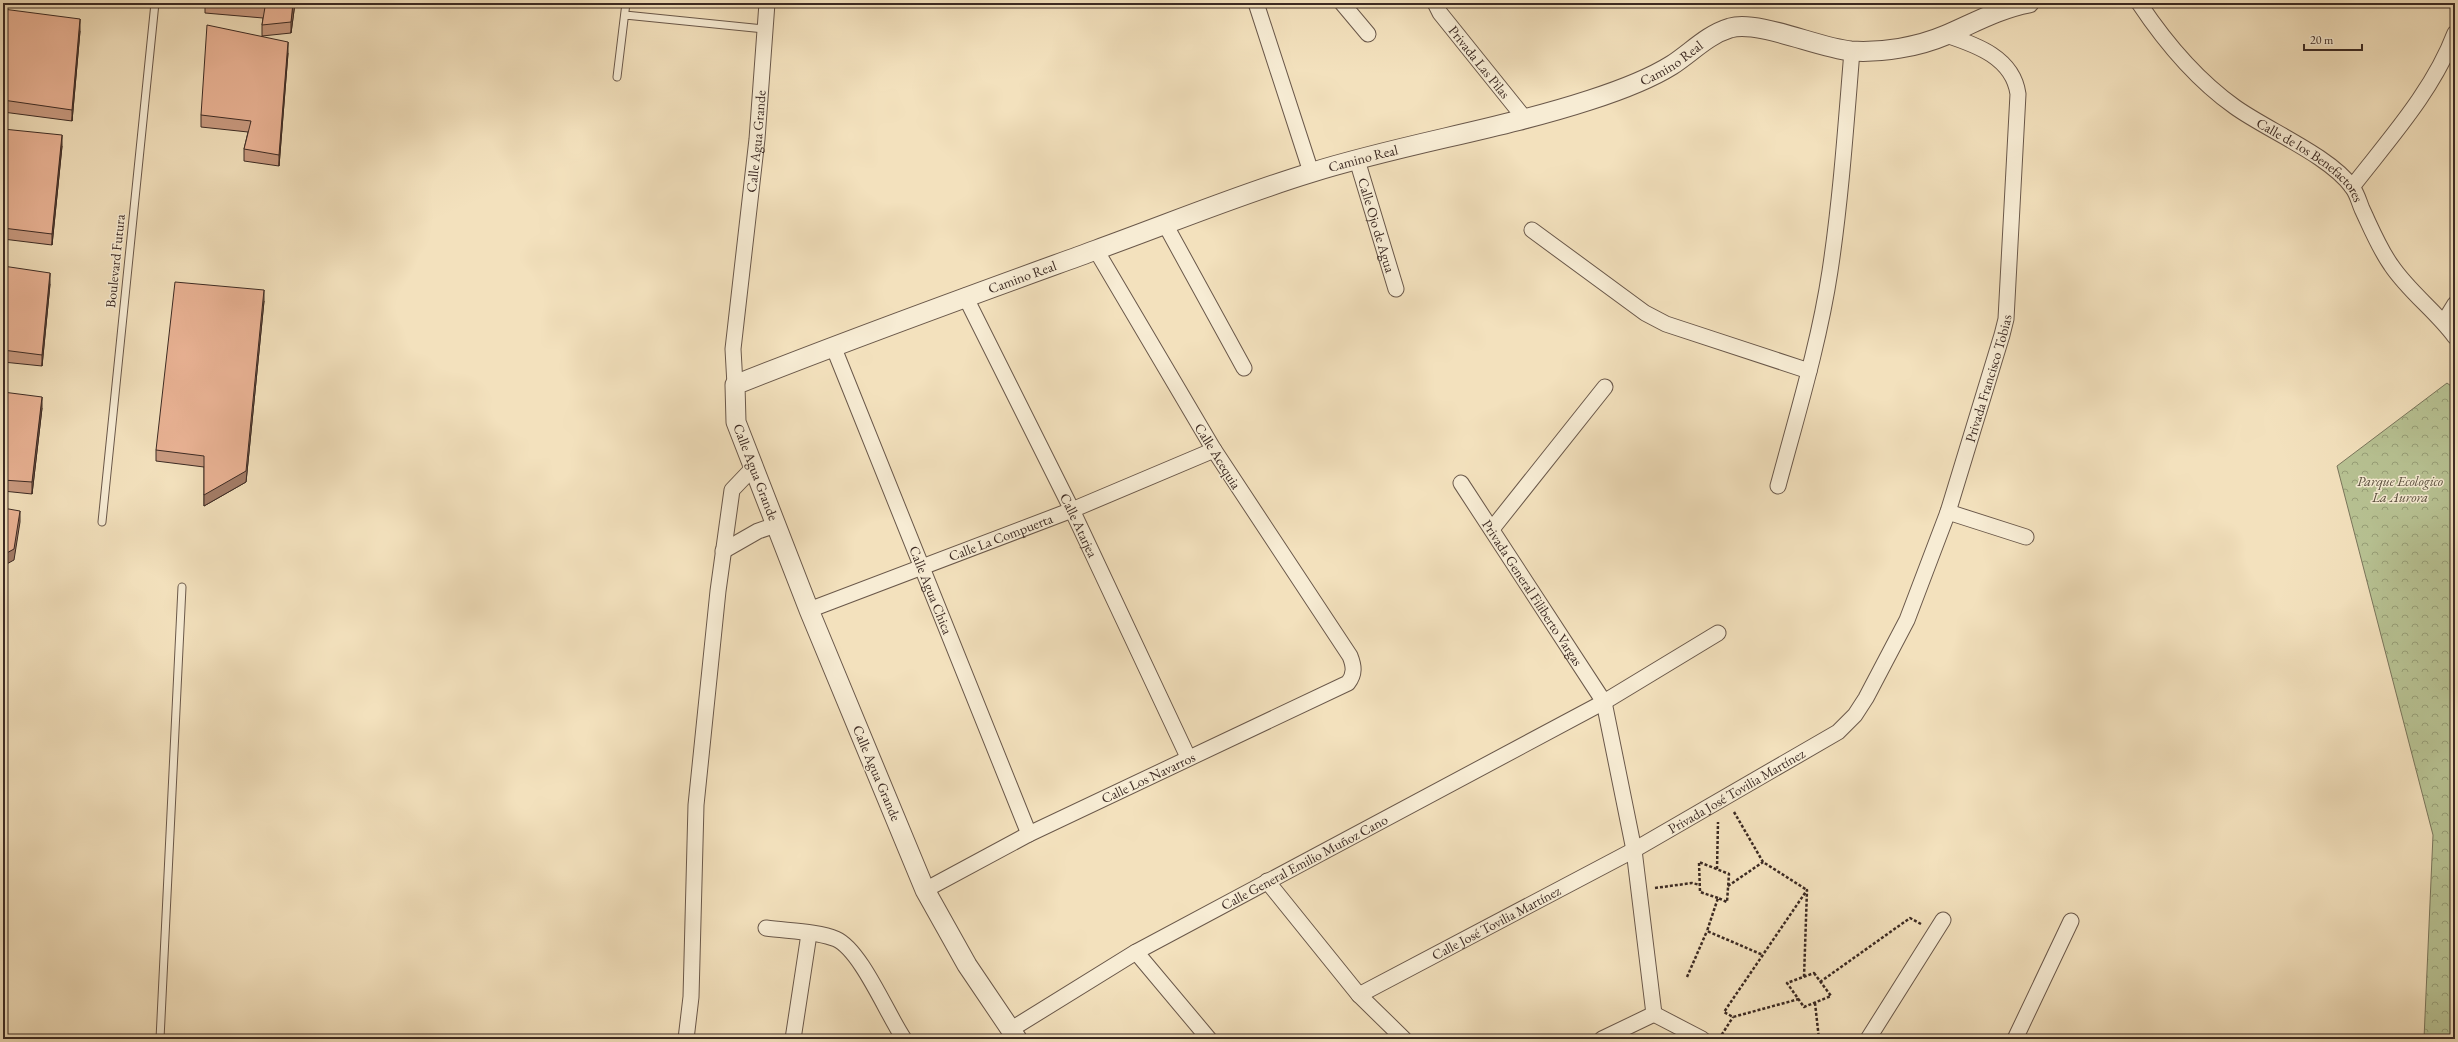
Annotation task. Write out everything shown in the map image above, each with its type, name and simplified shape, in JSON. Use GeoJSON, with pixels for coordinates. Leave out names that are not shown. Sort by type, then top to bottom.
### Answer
{"type":"FeatureCollection","features":[{"type":"Feature","properties":{"kind":"street","name":"Calle Agua Grande"},"geometry":{"type":"LineString","coordinates":[[767,3],[757,139],[733,349],[736,422],[809,610],[926,890],[967,965],[1013,1035]]}},
{"type":"Feature","properties":{"kind":"street","name":"Camino Real"},"geometry":{"type":"LineString","coordinates":[[1256,3],[1311,172]]}},
{"type":"Feature","properties":{"kind":"street"},"geometry":{"type":"LineString","coordinates":[[1342,3],[1368,34]]}},
{"type":"Feature","properties":{"kind":"street","name":"Privada Las Pilas"},"geometry":{"type":"LineString","coordinates":[[1435,3],[1440,13],[1526,120]]}},
{"type":"Feature","properties":{"kind":"street","name":"Camino Real"},"geometry":{"type":"LineString","coordinates":[[735,385],[965,296],[1311,172],[1526,120],[1595,98],[1653,75],[1674,64],[1706,39],[1732,27],[1767,30],[1808,43],[1852,51],[1888,50],[1922,43],[1946,35],[2006,7],[2029,3]]}},
{"type":"Feature","properties":{"kind":"street","name":"Calle de los Benefactores"},"geometry":{"type":"LineString","coordinates":[[2139,3],[2166,39],[2196,73],[2215,90],[2235,107],[2313,155],[2352,187],[2390,264],[2398,276],[2444,322],[2455,337]]}},
{"type":"Feature","properties":{"kind":"street"},"geometry":{"type":"LineString","coordinates":[[2352,187],[2432,82],[2447,55],[2455,32]]}},
{"type":"Feature","properties":{"kind":"street","name":"Privada Francisco Tobias"},"geometry":{"type":"LineString","coordinates":[[1838,732],[1855,715],[1880,674],[1907,620],[1948,512],[2006,319],[2018,94],[2013,75],[1992,55],[1973,43],[1946,35]]}},
{"type":"Feature","properties":{"kind":"street"},"geometry":{"type":"LineString","coordinates":[[1778,486],[1809,371],[1830,272],[1843,163],[1852,51]]}},
{"type":"Feature","properties":{"kind":"street","name":"Calle Ojo de Agua"},"geometry":{"type":"LineString","coordinates":[[1357,160],[1396,289]]}},
{"type":"Feature","properties":{"kind":"street"},"geometry":{"type":"LineString","coordinates":[[1165,224],[1244,368]]}},
{"type":"Feature","properties":{"kind":"street"},"geometry":{"type":"LineString","coordinates":[[1532,230],[1645,313],[1666,324],[1809,371]]}},
{"type":"Feature","properties":{"kind":"street","name":"Calle Acequia"},"geometry":{"type":"LineString","coordinates":[[1096,250],[1214,450],[1350,656]]}},
{"type":"Feature","properties":{"kind":"street","name":"Calle Atarjea"},"geometry":{"type":"LineString","coordinates":[[965,296],[1072,510],[1188,757]]}},
{"type":"Feature","properties":{"kind":"street"},"geometry":{"type":"LineString","coordinates":[[2444,322],[2455,304]]}},
{"type":"Feature","properties":{"kind":"street","name":"Calle Agua Chica"},"geometry":{"type":"LineString","coordinates":[[833,346],[1029,834]]}},
{"type":"Feature","properties":{"kind":"street"},"geometry":{"type":"LineString","coordinates":[[1492,529],[1605,387]]}},
{"type":"Feature","properties":{"kind":"street","name":"Calle La Compuerta"},"geometry":{"type":"LineString","coordinates":[[809,610],[1072,510],[1214,450]]}},
{"type":"Feature","properties":{"kind":"street"},"geometry":{"type":"LineString","coordinates":[[686,1039],[691,997],[696,805],[724,551],[732,490],[753,468]]}},
{"type":"Feature","properties":{"kind":"street","name":"Privada General Filiberto Vargas"},"geometry":{"type":"LineString","coordinates":[[1461,483],[1604,702]]}},
{"type":"Feature","properties":{"kind":"street"},"geometry":{"type":"LineString","coordinates":[[1948,512],[2026,537]]}},
{"type":"Feature","properties":{"kind":"street"},"geometry":{"type":"LineString","coordinates":[[724,551],[758,531],[776,525]]}},
{"type":"Feature","properties":{"kind":"street","name":"Calle General Emilio Muñoz Cano"},"geometry":{"type":"LineString","coordinates":[[1013,1035],[1136,952],[1604,702],[1718,633]]}},
{"type":"Feature","properties":{"kind":"street","name":"Calle Los Navarros"},"geometry":{"type":"LineString","coordinates":[[926,890],[1029,834],[1188,757],[1348,683],[1354,671],[1350,656]]}},
{"type":"Feature","properties":{"kind":"street"},"geometry":{"type":"LineString","coordinates":[[1604,702],[1634,850],[1654,1014]]}},
{"type":"Feature","properties":{"kind":"street","name":"Privada José Tovilia Martínez"},"geometry":{"type":"LineString","coordinates":[[1634,850],[1838,732]]}},
{"type":"Feature","properties":{"kind":"street","name":"Calle José Tovilia Martínez"},"geometry":{"type":"LineString","coordinates":[[1359,995],[1634,850]]}},
{"type":"Feature","properties":{"kind":"street"},"geometry":{"type":"LineString","coordinates":[[1267,881],[1359,995],[1404,1039]]}},
{"type":"Feature","properties":{"kind":"street"},"geometry":{"type":"LineString","coordinates":[[2015,1039],[2071,921]]}},
{"type":"Feature","properties":{"kind":"street"},"geometry":{"type":"LineString","coordinates":[[1868,1039],[1939,926]]}},
{"type":"Feature","properties":{"kind":"street"},"geometry":{"type":"LineString","coordinates":[[766,928],[837,939],[852,950],[904,1039]]}},
{"type":"Feature","properties":{"kind":"street"},"geometry":{"type":"LineString","coordinates":[[792,1039],[808,934]]}},
{"type":"Feature","properties":{"kind":"street"},"geometry":{"type":"LineString","coordinates":[[1136,952],[1209,1039]]}},
{"type":"Feature","properties":{"kind":"street"},"geometry":{"type":"LineString","coordinates":[[1602,1039],[1654,1014]]}},
{"type":"Feature","properties":{"kind":"street"},"geometry":{"type":"LineString","coordinates":[[1654,1014],[1702,1039]]}},
{"type":"Feature","properties":{"kind":"lane","name":"Boulevard Futura"},"geometry":{"type":"LineString","coordinates":[[102,522],[155,3]]}},
{"type":"Feature","properties":{"kind":"lane"},"geometry":{"type":"LineString","coordinates":[[617,77],[626,3]]}},
{"type":"Feature","properties":{"kind":"lane"},"geometry":{"type":"LineString","coordinates":[[625,15],[766,29]]}},
{"type":"Feature","properties":{"kind":"lane"},"geometry":{"type":"LineString","coordinates":[[160,1039],[182,587]]}},
{"type":"Feature","properties":{"kind":"path"},"geometry":{"type":"LineString","coordinates":[[1728,816],[1734,812],[1763,862],[1807,890]]}},
{"type":"Feature","properties":{"kind":"path"},"geometry":{"type":"LineString","coordinates":[[1717,869],[1717,824],[1723,820]]}},
{"type":"Feature","properties":{"kind":"path"},"geometry":{"type":"LineString","coordinates":[[1699,862],[1717,869],[1729,874],[1728,902],[1700,892],[1699,862]]}},
{"type":"Feature","properties":{"kind":"path"},"geometry":{"type":"LineString","coordinates":[[1728,886],[1763,862]]}},
{"type":"Feature","properties":{"kind":"path"},"geometry":{"type":"LineString","coordinates":[[1639,892],[1692,883],[1700,885]]}},
{"type":"Feature","properties":{"kind":"path"},"geometry":{"type":"LineString","coordinates":[[1733,1017],[1724,1012],[1807,890]]}},
{"type":"Feature","properties":{"kind":"path"},"geometry":{"type":"LineString","coordinates":[[1804,977],[1807,890]]}},
{"type":"Feature","properties":{"kind":"path"},"geometry":{"type":"LineString","coordinates":[[1687,976],[1718,898]]}},
{"type":"Feature","properties":{"kind":"path"},"geometry":{"type":"LineString","coordinates":[[1820,982],[1910,918],[1939,926]]}},
{"type":"Feature","properties":{"kind":"path"},"geometry":{"type":"LineString","coordinates":[[1706,931],[1763,955]]}},
{"type":"Feature","properties":{"kind":"path"},"geometry":{"type":"LineString","coordinates":[[1814,973],[1820,982],[1831,996],[1804,1006],[1787,983],[1814,973]]}},
{"type":"Feature","properties":{"kind":"path"},"geometry":{"type":"LineString","coordinates":[[1719,1039],[1733,1017],[1799,999]]}},
{"type":"Feature","properties":{"kind":"path"},"geometry":{"type":"LineString","coordinates":[[1815,1003],[1819,1039]]}},
{"type":"Feature","properties":{"kind":"green space","name":"Parque Ecologico La Aurora"},"geometry":{"type":"Polygon","coordinates":[[[2447,383],[2455,389],[2455,1039],[2424,1039],[2433,835],[2337,466],[2447,383]]]}},
{"type":"Feature","properties":{"kind":"building"},"geometry":{"type":"Polygon","coordinates":[[[220,3],[293,3],[291,22],[262,25],[265,7],[220,3]]]}},
{"type":"Feature","properties":{"kind":"building"},"geometry":{"type":"Polygon","coordinates":[[[3,9],[80,19],[72,110],[3,100],[3,9]]]}},
{"type":"Feature","properties":{"kind":"building"},"geometry":{"type":"Polygon","coordinates":[[[207,25],[288,42],[279,155],[244,149],[251,121],[201,115],[207,25]]]}},
{"type":"Feature","properties":{"kind":"building"},"geometry":{"type":"Polygon","coordinates":[[[3,129],[62,135],[52,234],[3,228],[3,129]]]}},
{"type":"Feature","properties":{"kind":"building"},"geometry":{"type":"Polygon","coordinates":[[[3,266],[50,273],[42,355],[3,350],[3,266]]]}},
{"type":"Feature","properties":{"kind":"building"},"geometry":{"type":"Polygon","coordinates":[[[175,282],[264,290],[246,471],[204,495],[204,456],[156,450],[175,282]]]}},
{"type":"Feature","properties":{"kind":"building"},"geometry":{"type":"Polygon","coordinates":[[[3,392],[42,397],[32,482],[3,480],[3,392]]]}},
{"type":"Feature","properties":{"kind":"building"},"geometry":{"type":"Polygon","coordinates":[[[3,508],[20,511],[14,549],[3,555],[3,508]]]}}]}
